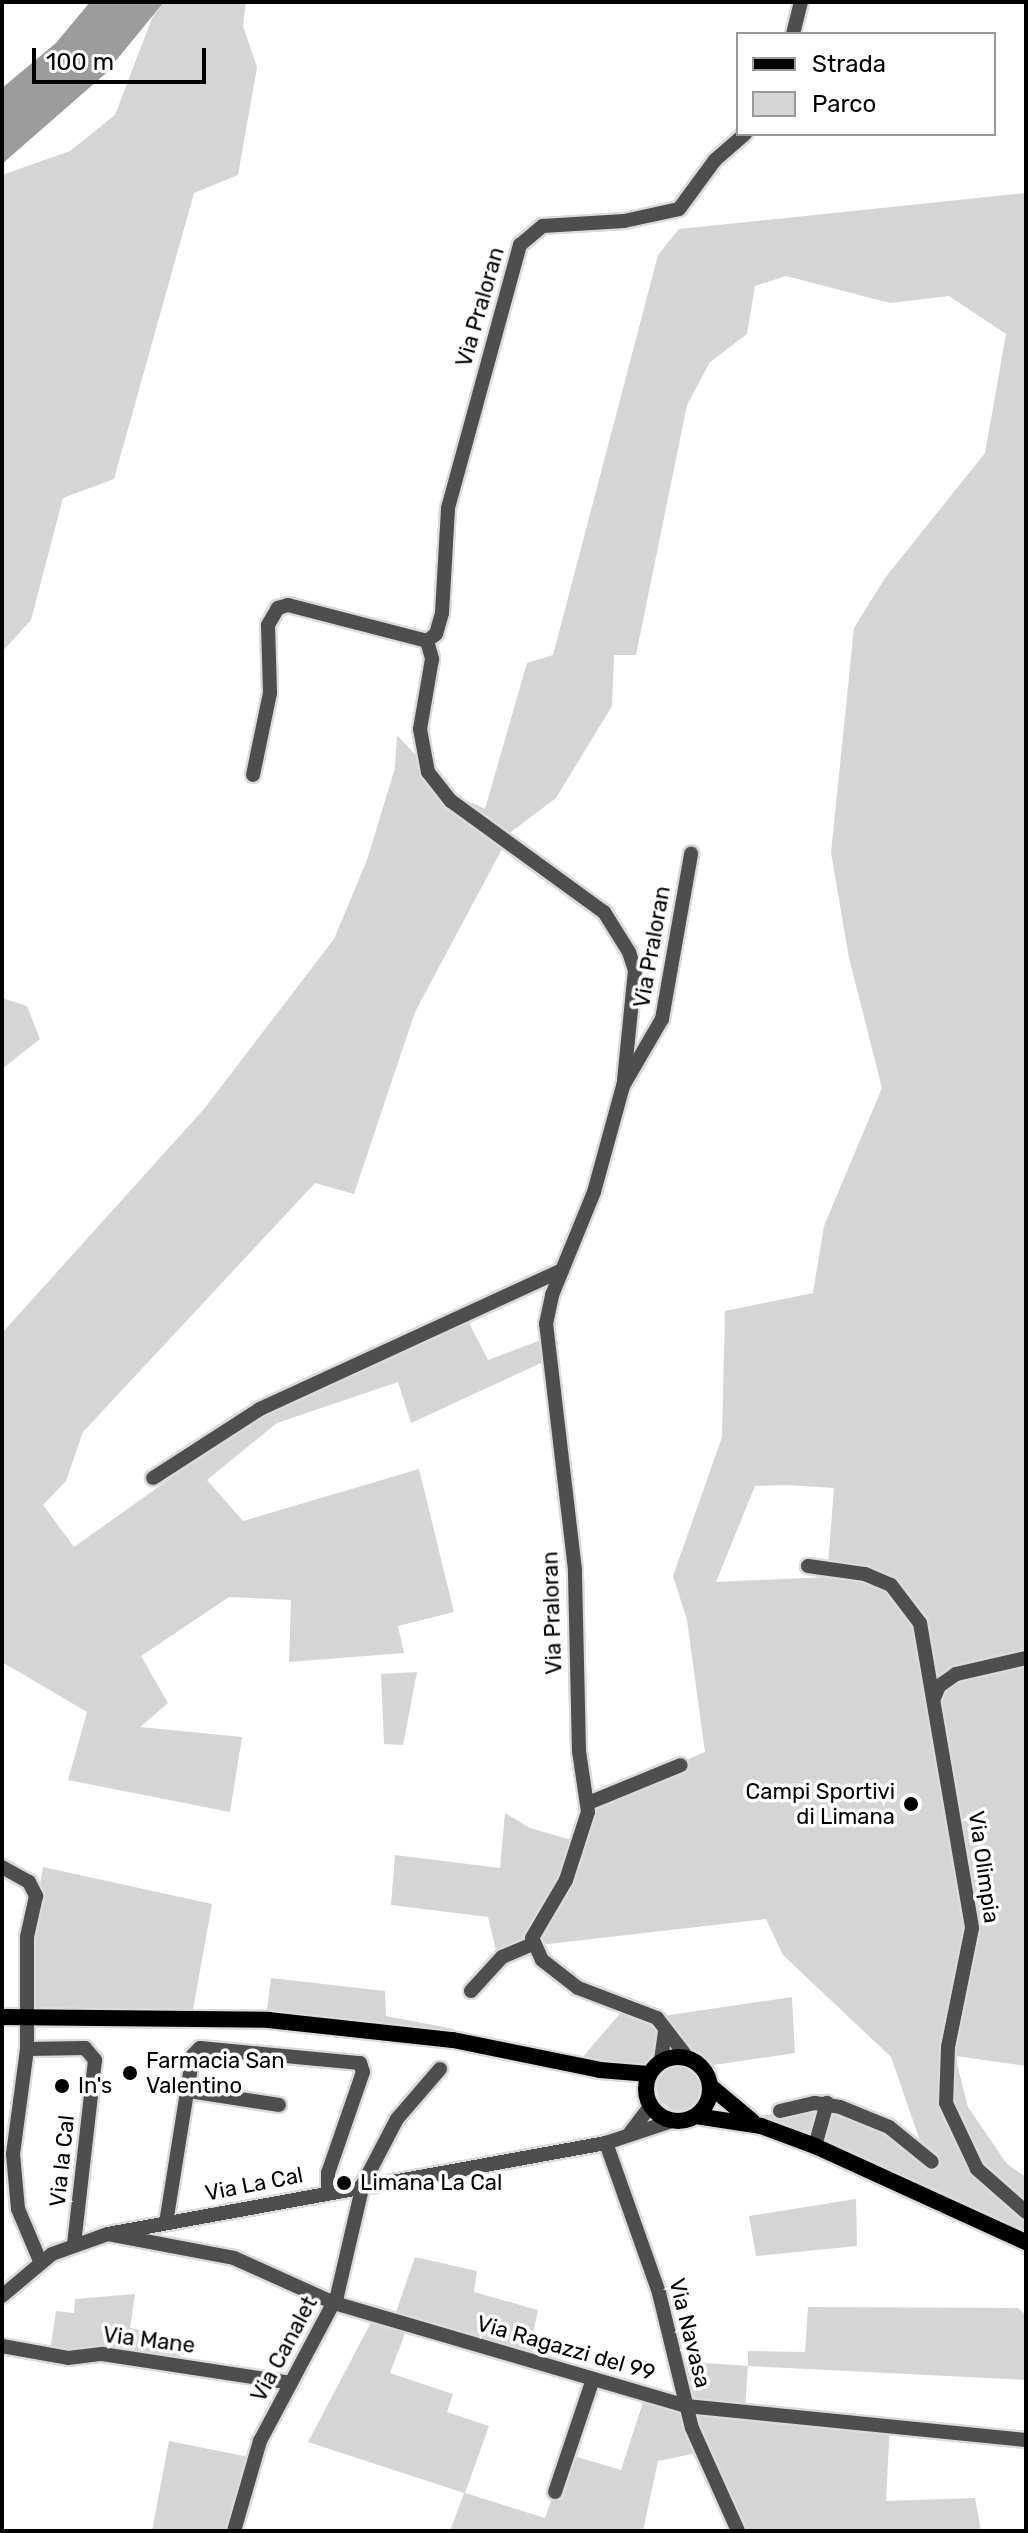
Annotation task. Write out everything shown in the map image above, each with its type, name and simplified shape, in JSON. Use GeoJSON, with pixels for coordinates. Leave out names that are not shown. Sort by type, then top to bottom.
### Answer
{"type":"FeatureCollection","features":[{"type":"Feature","properties":{"kind":"main road"},"geometry":{"type":"LineString","coordinates":[[2,2017],[196,2017],[347,2027],[453,2040],[600,2070],[649,2074]]}},
{"type":"Feature","properties":{"kind":"main road"},"geometry":{"type":"LineString","coordinates":[[648,2101],[649,2074],[661,2060],[687,2057],[703,2068],[710,2086],[761,2126]]}},
{"type":"Feature","properties":{"kind":"main road"},"geometry":{"type":"LineString","coordinates":[[600,2070],[648,2101],[672,2121],[696,2116],[761,2126],[815,2146],[1026,2242]]}},
{"type":"Feature","properties":{"kind":"main road"},"geometry":{"type":"LineString","coordinates":[[696,2116],[704,2108],[710,2086]]}},
{"type":"Feature","properties":{"kind":"street"},"geometry":{"type":"LineString","coordinates":[[794,32],[801,2]]}},
{"type":"Feature","properties":{"kind":"street","name":"Via Praloran"},"geometry":{"type":"LineString","coordinates":[[532,1944],[534,1928],[570,1869],[584,1832],[588,1803],[579,1751],[575,1570],[546,1324],[562,1270],[594,1192],[623,1086],[635,970],[629,952],[597,905],[451,801],[428,772],[420,729],[432,659],[427,641],[436,634],[442,613],[448,508],[520,245],[543,226],[624,221],[679,209],[715,160],[743,136]]}},
{"type":"Feature","properties":{"kind":"street"},"geometry":{"type":"LineString","coordinates":[[253,775],[270,693],[268,625],[278,608],[288,605],[427,641]]}},
{"type":"Feature","properties":{"kind":"street","name":"Via Praloran"},"geometry":{"type":"LineString","coordinates":[[623,1086],[662,1019],[691,854]]}},
{"type":"Feature","properties":{"kind":"street"},"geometry":{"type":"LineString","coordinates":[[153,1478],[260,1409],[562,1270]]}},
{"type":"Feature","properties":{"kind":"street","name":"Via Olimpia"},"geometry":{"type":"LineString","coordinates":[[808,1566],[865,1574],[891,1585],[920,1623],[972,1928],[946,2056],[946,2103],[977,2169],[1026,2212]]}},
{"type":"Feature","properties":{"kind":"street"},"geometry":{"type":"LineString","coordinates":[[934,1698],[939,1686],[956,1674],[1026,1658]]}},
{"type":"Feature","properties":{"kind":"street"},"geometry":{"type":"LineString","coordinates":[[588,1803],[681,1765]]}},
{"type":"Feature","properties":{"kind":"street","name":"Via la Cal"},"geometry":{"type":"LineString","coordinates":[[2,1867],[29,1882],[36,1896],[27,1937],[27,2049],[13,2154],[18,2209],[40,2261]]}},
{"type":"Feature","properties":{"kind":"street"},"geometry":{"type":"LineString","coordinates":[[471,1991],[508,1953],[532,1944],[548,1965],[578,1988],[647,2012],[665,2027],[687,2057]]}},
{"type":"Feature","properties":{"kind":"street"},"geometry":{"type":"LineString","coordinates":[[661,2060],[665,2027]]}},
{"type":"Feature","properties":{"kind":"street","name":"Via la Cal"},"geometry":{"type":"LineString","coordinates":[[27,2049],[85,2048],[95,2060],[74,2244]]}},
{"type":"Feature","properties":{"kind":"street"},"geometry":{"type":"LineString","coordinates":[[166,2223],[193,2055],[200,2048],[360,2063],[363,2072],[328,2173],[328,2191]]}},
{"type":"Feature","properties":{"kind":"street","name":"Via Canalet"},"geometry":{"type":"LineString","coordinates":[[234,2531],[252,2459],[334,2303],[363,2184],[397,2119],[440,2069]]}},
{"type":"Feature","properties":{"kind":"street"},"geometry":{"type":"LineString","coordinates":[[188,2091],[279,2105]]}},
{"type":"Feature","properties":{"kind":"street"},"geometry":{"type":"LineString","coordinates":[[627,2136],[638,2128],[648,2101]]}},
{"type":"Feature","properties":{"kind":"street"},"geometry":{"type":"LineString","coordinates":[[780,2111],[827,2103],[889,2127],[932,2162]]}},
{"type":"Feature","properties":{"kind":"street"},"geometry":{"type":"LineString","coordinates":[[815,2146],[827,2103]]}},
{"type":"Feature","properties":{"kind":"street","name":"Via La Cal"},"geometry":{"type":"LineString","coordinates":[[2,2296],[40,2261],[74,2244],[108,2234],[363,2184],[606,2143],[672,2121]]}},
{"type":"Feature","properties":{"kind":"street","name":"Via Navasa"},"geometry":{"type":"LineString","coordinates":[[606,2143],[659,2293],[686,2406],[707,2468],[738,2531]]}},
{"type":"Feature","properties":{"kind":"street","name":"Via Ragazzi del 99"},"geometry":{"type":"LineString","coordinates":[[108,2234],[234,2258],[334,2303],[686,2406],[1026,2440]]}},
{"type":"Feature","properties":{"kind":"street","name":"Via Mane"},"geometry":{"type":"LineString","coordinates":[[2,2346],[68,2358],[102,2354],[291,2383]]}},
{"type":"Feature","properties":{"kind":"street"},"geometry":{"type":"LineString","coordinates":[[555,2492],[593,2379]]}},
{"type":"Feature","properties":{"kind":"green space"},"geometry":{"type":"Polygon","coordinates":[[[164,2],[246,2],[243,26],[257,67],[238,175],[194,193],[114,479],[63,498],[31,620],[2,652],[2,175],[70,151],[115,115],[152,18],[164,2]]]}},
{"type":"Feature","properties":{"kind":"green space"},"geometry":{"type":"Polygon","coordinates":[[[1026,193],[1026,2066],[955,2056],[968,2107],[1007,2164],[1026,2177],[1026,2232],[761,2115],[830,2110],[920,2141],[891,2057],[783,1955],[766,1919],[531,1946],[499,1963],[488,1917],[391,1905],[395,1855],[500,1868],[505,1813],[530,1828],[578,1842],[584,1803],[705,1752],[687,1620],[673,1576],[722,1437],[725,1311],[813,1293],[824,1226],[882,1088],[849,958],[831,853],[854,628],[885,578],[985,453],[1006,334],[949,296],[890,303],[786,276],[755,286],[747,334],[710,362],[687,405],[636,655],[614,655],[612,706],[556,798],[511,832],[415,1012],[354,1194],[315,1183],[83,1432],[66,1481],[43,1505],[74,1547],[261,1414],[466,1317],[488,1360],[557,1334],[556,1356],[411,1423],[398,1382],[277,1423],[207,1480],[243,1521],[419,1469],[454,1612],[398,1626],[404,1653],[289,1662],[291,1600],[229,1597],[141,1656],[168,1703],[140,1727],[242,1737],[230,1812],[68,1780],[87,1712],[2,1662],[2,1333],[204,1109],[334,939],[367,860],[395,768],[397,735],[451,793],[485,809],[527,663],[553,655],[658,255],[679,229],[1026,193]],[[755,1486],[716,1582],[827,1577],[834,1488],[755,1486]]]}},
{"type":"Feature","properties":{"kind":"green space"},"geometry":{"type":"Polygon","coordinates":[[[2,998],[27,1006],[40,1039],[2,1069],[2,998]]]}},
{"type":"Feature","properties":{"kind":"green space"},"geometry":{"type":"Polygon","coordinates":[[[417,1672],[403,1745],[384,1744],[381,1674],[417,1672]]]}},
{"type":"Feature","properties":{"kind":"green space"},"geometry":{"type":"Polygon","coordinates":[[[43,1867],[212,1904],[191,2021],[23,2020],[21,1992],[43,1867]]]}},
{"type":"Feature","properties":{"kind":"green space"},"geometry":{"type":"Polygon","coordinates":[[[271,1978],[385,1991],[386,2016],[454,2029],[450,2037],[265,2025],[271,1978]]]}},
{"type":"Feature","properties":{"kind":"green space"},"geometry":{"type":"Polygon","coordinates":[[[792,1997],[795,2053],[707,2066],[713,2105],[698,2100],[686,2110],[673,2111],[659,2100],[656,2087],[574,2067],[624,2009],[663,2016],[792,1997]]]}},
{"type":"Feature","properties":{"kind":"green space"},"geometry":{"type":"Polygon","coordinates":[[[856,2199],[857,2246],[756,2256],[749,2216],[856,2199]]]}},
{"type":"Feature","properties":{"kind":"green space"},"geometry":{"type":"Polygon","coordinates":[[[415,2257],[477,2271],[474,2292],[538,2310],[528,2359],[409,2323],[390,2373],[453,2394],[447,2412],[489,2426],[465,2493],[545,2518],[567,2454],[621,2470],[646,2393],[686,2404],[678,2361],[748,2366],[745,2409],[890,2423],[886,2501],[975,2498],[981,2531],[736,2531],[697,2453],[658,2461],[643,2531],[450,2531],[464,2493],[308,2442],[376,2313],[394,2318],[415,2257]]]}},
{"type":"Feature","properties":{"kind":"green space"},"geometry":{"type":"Polygon","coordinates":[[[135,2294],[130,2328],[185,2340],[177,2364],[50,2351],[56,2311],[74,2313],[75,2299],[135,2294]]]}},
{"type":"Feature","properties":{"kind":"green space"},"geometry":{"type":"Polygon","coordinates":[[[808,2307],[1018,2308],[1026,2315],[1026,2380],[748,2366],[748,2351],[805,2352],[808,2307]]]}},
{"type":"Feature","properties":{"kind":"green space"},"geometry":{"type":"Polygon","coordinates":[[[169,2441],[249,2457],[236,2531],[152,2531],[169,2441]]]}},
{"type":"Feature","properties":{"kind":"shaded area"},"geometry":{"type":"Polygon","coordinates":[[[90,2],[164,2],[105,74],[2,164],[2,88],[56,43],[90,2]]]}},
{"type":"Feature","properties":{"kind":"place","name":"Campi Sportivi di Limana"},"geometry":{"type":"Point","coordinates":[911,1804]}},
{"type":"Feature","properties":{"kind":"place","name":"Farmacia San Valentino"},"geometry":{"type":"Point","coordinates":[130,2073]}},
{"type":"Feature","properties":{"kind":"place","name":"In's"},"geometry":{"type":"Point","coordinates":[62,2086]}},
{"type":"Feature","properties":{"kind":"place","name":"Limana La Cal"},"geometry":{"type":"Point","coordinates":[344,2183]}}]}
